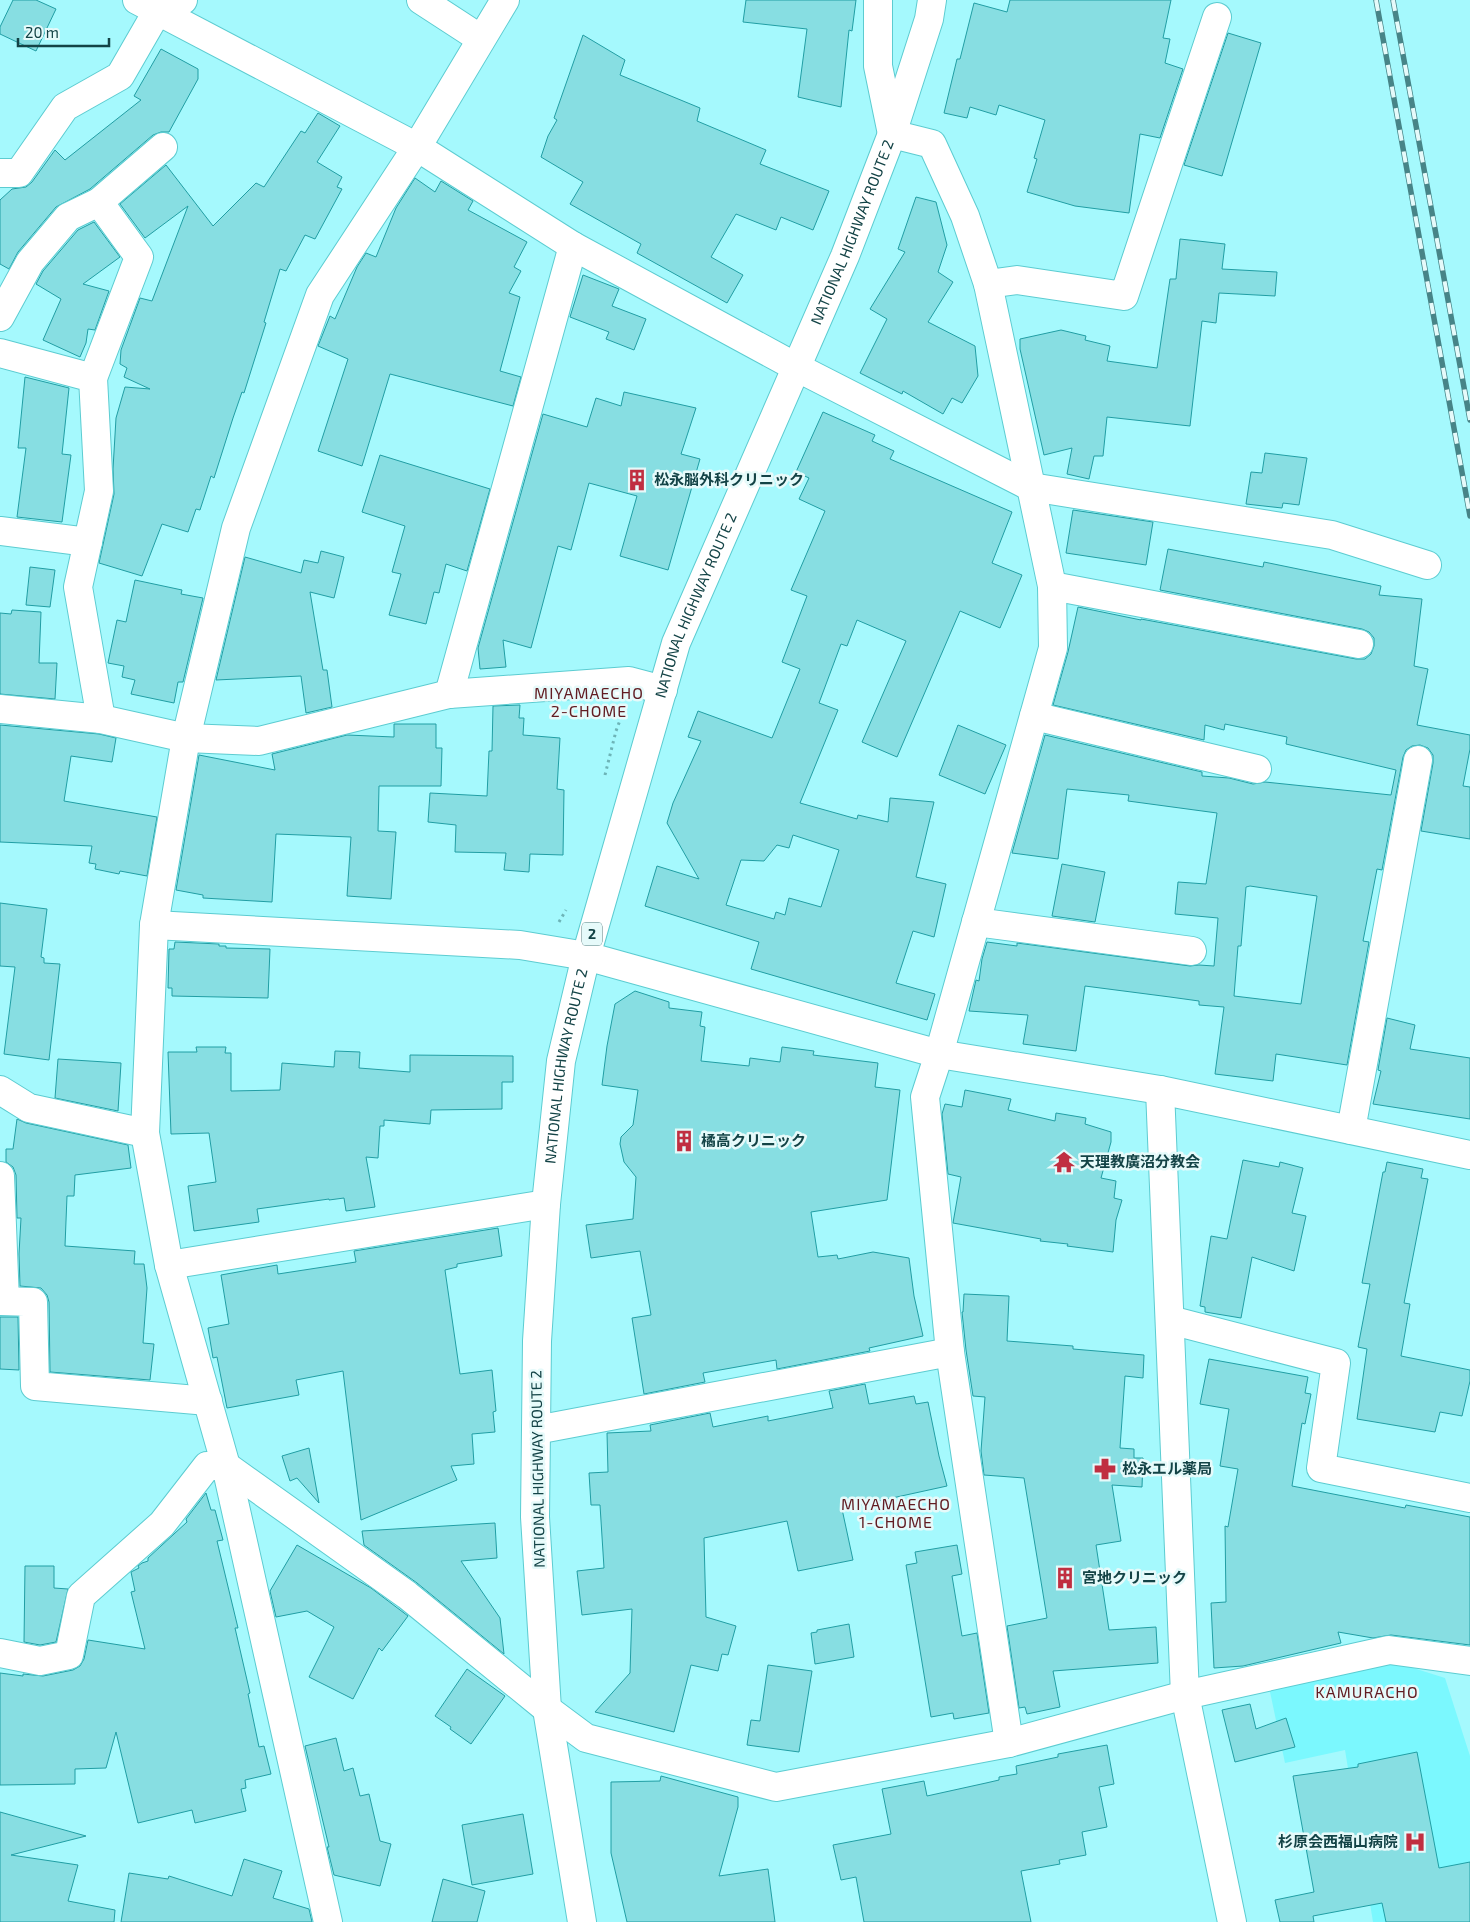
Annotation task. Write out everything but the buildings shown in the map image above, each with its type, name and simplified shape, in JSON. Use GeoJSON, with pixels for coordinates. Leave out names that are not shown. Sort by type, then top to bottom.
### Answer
{"type":"FeatureCollection","features":[{"type":"Feature","properties":{"kind":"main road"},"geometry":{"type":"LineString","coordinates":[[421,0],[481,39]]}},
{"type":"Feature","properties":{"kind":"main road"},"geometry":{"type":"LineString","coordinates":[[328,1922],[226,1466],[169,1265],[145,1134],[154,925],[186,738],[236,528],[320,295],[417,147],[505,0]]}},
{"type":"Feature","properties":{"kind":"main road"},"geometry":{"type":"LineString","coordinates":[[878,0],[878,66],[892,134],[932,144],[965,216],[988,284],[1052,586],[1053,648],[939,1054],[925,1097],[950,1352],[1009,1743]]}},
{"type":"Feature","properties":{"kind":"main road","name":"NATIONAL HIGHWAY ROUTE 2"},"geometry":{"type":"LineString","coordinates":[[582,1922],[547,1709],[535,1517],[537,1341],[546,1204],[562,1060],[586,956],[676,643],[845,256],[892,134],[929,18],[932,0]]}},
{"type":"Feature","properties":{"kind":"main road"},"geometry":{"type":"LineString","coordinates":[[0,173],[19,173],[65,107],[120,76],[159,3],[417,147],[573,246],[796,367],[1031,487],[1332,536],[1427,565]]}},
{"type":"Feature","properties":{"kind":"main road"},"geometry":{"type":"LineString","coordinates":[[988,284],[1018,280],[1124,296],[1217,17]]}},
{"type":"Feature","properties":{"kind":"main road"},"geometry":{"type":"LineString","coordinates":[[0,317],[30,262],[68,218],[99,202],[163,147]]}},
{"type":"Feature","properties":{"kind":"main road"},"geometry":{"type":"LineString","coordinates":[[99,202],[139,256],[93,378],[99,492],[78,587],[101,719]]}},
{"type":"Feature","properties":{"kind":"main road"},"geometry":{"type":"LineString","coordinates":[[449,694],[573,246]]}},
{"type":"Feature","properties":{"kind":"main road"},"geometry":{"type":"LineString","coordinates":[[0,353],[93,378]]}},
{"type":"Feature","properties":{"kind":"main road"},"geometry":{"type":"LineString","coordinates":[[0,531],[88,542]]}},
{"type":"Feature","properties":{"kind":"main road"},"geometry":{"type":"LineString","coordinates":[[1052,586],[1359,644]]}},
{"type":"Feature","properties":{"kind":"main road"},"geometry":{"type":"LineString","coordinates":[[0,709],[101,719],[186,738],[259,741],[449,694],[629,681],[663,690]]}},
{"type":"Feature","properties":{"kind":"main road"},"geometry":{"type":"LineString","coordinates":[[1034,716],[1257,769]]}},
{"type":"Feature","properties":{"kind":"main road"},"geometry":{"type":"LineString","coordinates":[[1350,1130],[1418,760]]}},
{"type":"Feature","properties":{"kind":"main road"},"geometry":{"type":"LineString","coordinates":[[976,922],[1192,951]]}},
{"type":"Feature","properties":{"kind":"main road"},"geometry":{"type":"LineString","coordinates":[[154,925],[520,945],[586,956],[939,1054],[1160,1090],[1470,1155]]}},
{"type":"Feature","properties":{"kind":"main road"},"geometry":{"type":"LineString","coordinates":[[0,1090],[29,1108],[145,1134]]}},
{"type":"Feature","properties":{"kind":"main road"},"geometry":{"type":"LineString","coordinates":[[1160,1090],[1185,1695],[1232,1922]]}},
{"type":"Feature","properties":{"kind":"main road"},"geometry":{"type":"LineString","coordinates":[[0,1176],[2,1301],[32,1302],[35,1386],[208,1401]]}},
{"type":"Feature","properties":{"kind":"main road"},"geometry":{"type":"LineString","coordinates":[[169,1265],[546,1204]]}},
{"type":"Feature","properties":{"kind":"main road"},"geometry":{"type":"LineString","coordinates":[[1170,1320],[1336,1363],[1321,1468],[1470,1498]]}},
{"type":"Feature","properties":{"kind":"main road"},"geometry":{"type":"LineString","coordinates":[[536,1430],[950,1352]]}},
{"type":"Feature","properties":{"kind":"main road"},"geometry":{"type":"LineString","coordinates":[[0,1653],[40,1661],[69,1655],[82,1596],[162,1524],[206,1466],[226,1466],[407,1596],[547,1709],[586,1738],[776,1786],[1009,1743],[1185,1695],[1389,1650],[1470,1662]]}},
{"type":"Feature","properties":{"kind":"shaded area","name":"杉原会西福山病院"},"geometry":{"type":"Polygon","coordinates":[[[1391,1661],[1445,1678],[1470,1756],[1470,1922],[1373,1922],[1345,1750],[1285,1763],[1269,1687],[1391,1661]]]}},
{"type":"Feature","properties":{"kind":"railway"},"geometry":{"type":"LineString","coordinates":[[1376,0],[1470,516]]}},
{"type":"Feature","properties":{"kind":"railway"},"geometry":{"type":"LineString","coordinates":[[1393,0],[1470,420]]}},
{"type":"Feature","properties":{"kind":"place","name":"松永脳外科クリニック"},"geometry":{"type":"Point","coordinates":[637,480]}},
{"type":"Feature","properties":{"kind":"place","name":"橘高クリニック"},"geometry":{"type":"Point","coordinates":[684,1141]}},
{"type":"Feature","properties":{"kind":"place","name":"天理教廣沼分教会"},"geometry":{"type":"Point","coordinates":[1064,1162]}},
{"type":"Feature","properties":{"kind":"place","name":"松永エル薬局"},"geometry":{"type":"Point","coordinates":[1105,1469]}},
{"type":"Feature","properties":{"kind":"place","name":"宮地クリニック"},"geometry":{"type":"Point","coordinates":[1065,1578]}},
{"type":"Feature","properties":{"kind":"place","name":"杉原会西福山病院"},"geometry":{"type":"Point","coordinates":[1415,1842]}},
{"type":"Feature","properties":{"kind":"district","name":"MIYAMAECHO 2-CHOME"},"geometry":{"type":"Point","coordinates":[589,702]}},
{"type":"Feature","properties":{"kind":"district","name":"MIYAMAECHO 1-CHOME"},"geometry":{"type":"Point","coordinates":[896,1513]}},
{"type":"Feature","properties":{"kind":"district","name":"KAMURACHO"},"geometry":{"type":"Point","coordinates":[1367,1692]}}]}
